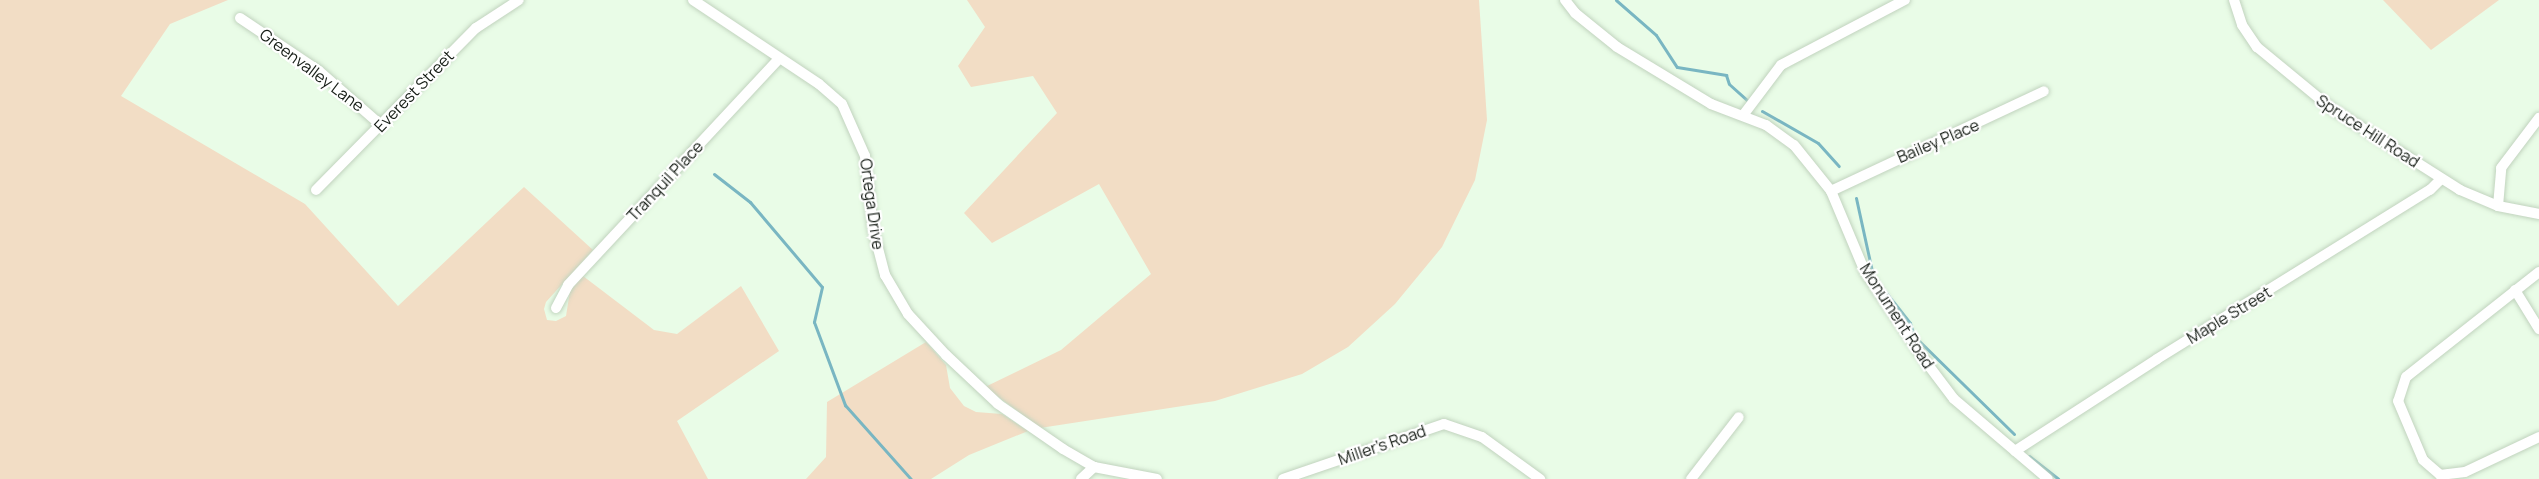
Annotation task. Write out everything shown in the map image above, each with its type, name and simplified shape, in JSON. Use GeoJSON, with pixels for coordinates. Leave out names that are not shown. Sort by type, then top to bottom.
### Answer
{"type":"FeatureCollection","features":[{"type":"Feature","properties":{"kind":"street","name":"Everest Street"},"geometry":{"type":"LineString","coordinates":[[316,190],[474,31],[519,0]]}},
{"type":"Feature","properties":{"kind":"street","name":"Ortega Drive"},"geometry":{"type":"LineString","coordinates":[[693,0],[832,95],[855,127],[865,156],[878,254],[890,286],[908,314],[990,398],[1094,467]]}},
{"type":"Feature","properties":{"kind":"street","name":"Monument Road"},"geometry":{"type":"LineString","coordinates":[[1565,0],[1575,14],[1617,47],[1711,104],[1744,114],[1794,145],[1831,191],[1865,272],[1901,329],[1954,399],[2048,479]]}},
{"type":"Feature","properties":{"kind":"street"},"geometry":{"type":"LineString","coordinates":[[1744,114],[1781,65],[1888,4],[1905,0]]}},
{"type":"Feature","properties":{"kind":"street","name":"Spruce Hill Road"},"geometry":{"type":"LineString","coordinates":[[2234,0],[2246,31],[2278,67],[2339,114],[2441,179],[2498,206],[2539,214]]}},
{"type":"Feature","properties":{"kind":"street","name":"Greenvalley Lane"},"geometry":{"type":"LineString","coordinates":[[240,18],[319,71],[381,125]]}},
{"type":"Feature","properties":{"kind":"street","name":"Tranquil Place"},"geometry":{"type":"LineString","coordinates":[[556,308],[568,285],[779,59]]}},
{"type":"Feature","properties":{"kind":"street","name":"Bailey Place"},"geometry":{"type":"LineString","coordinates":[[1831,191],[2044,91]]}},
{"type":"Feature","properties":{"kind":"street"},"geometry":{"type":"LineString","coordinates":[[2498,206],[2501,168],[2539,118]]}},
{"type":"Feature","properties":{"kind":"street","name":"Maple Street"},"geometry":{"type":"LineString","coordinates":[[2015,451],[2157,358],[2421,196],[2441,179]]}},
{"type":"Feature","properties":{"kind":"street"},"geometry":{"type":"LineString","coordinates":[[2539,272],[2406,377],[2398,401],[2423,460],[2440,475],[2465,472],[2539,436]]}},
{"type":"Feature","properties":{"kind":"street"},"geometry":{"type":"LineString","coordinates":[[2515,290],[2539,329]]}},
{"type":"Feature","properties":{"kind":"street"},"geometry":{"type":"LineString","coordinates":[[1691,479],[1740,417]]}},
{"type":"Feature","properties":{"kind":"street","name":"Miller's Road"},"geometry":{"type":"LineString","coordinates":[[1283,479],[1444,424],[1482,437],[1540,479]]}},
{"type":"Feature","properties":{"kind":"street"},"geometry":{"type":"LineString","coordinates":[[1081,479],[1094,467],[1157,479]]}},
{"type":"Feature","properties":{"kind":"shaded area"},"geometry":{"type":"Polygon","coordinates":[[[0,0],[228,0],[170,24],[121,96],[305,204],[398,306],[524,187],[593,250],[546,302],[544,309],[547,320],[556,321],[566,316],[570,291],[583,276],[654,330],[677,334],[741,286],[779,351],[677,421],[708,479],[0,479],[0,0]]]}},
{"type":"Feature","properties":{"kind":"shaded area"},"geometry":{"type":"Polygon","coordinates":[[[967,0],[1479,0],[1487,120],[1475,180],[1442,247],[1395,304],[1348,347],[1302,374],[1215,401],[1040,428],[985,387],[1061,350],[1151,274],[1099,184],[992,243],[964,213],[1057,113],[1033,76],[971,87],[958,66],[985,27],[967,0]]]}},
{"type":"Feature","properties":{"kind":"shaded area"},"geometry":{"type":"Polygon","coordinates":[[[2383,0],[2499,0],[2431,50],[2383,0]]]}},
{"type":"Feature","properties":{"kind":"shaded area"},"geometry":{"type":"Polygon","coordinates":[[[926,342],[946,365],[950,388],[964,406],[976,412],[1002,414],[1028,431],[969,455],[931,479],[806,479],[826,457],[827,402],[926,342]]]}},
{"type":"Feature","properties":{"kind":"waterway"},"geometry":{"type":"LineString","coordinates":[[1616,0],[1656,35],[1677,67],[1726,75],[1729,84],[1748,101]]}},
{"type":"Feature","properties":{"kind":"waterway"},"geometry":{"type":"LineString","coordinates":[[1762,111],[1818,143],[1839,166]]}},
{"type":"Feature","properties":{"kind":"waterway"},"geometry":{"type":"LineString","coordinates":[[714,174],[750,202],[822,287],[814,322],[845,405],[911,479]]}},
{"type":"Feature","properties":{"kind":"waterway"},"geometry":{"type":"LineString","coordinates":[[1856,198],[1873,276]]}},
{"type":"Feature","properties":{"kind":"waterway"},"geometry":{"type":"LineString","coordinates":[[1884,290],[1910,323],[1914,336],[2014,434]]}},
{"type":"Feature","properties":{"kind":"waterway"},"geometry":{"type":"LineString","coordinates":[[2029,456],[2058,479]]}}]}
